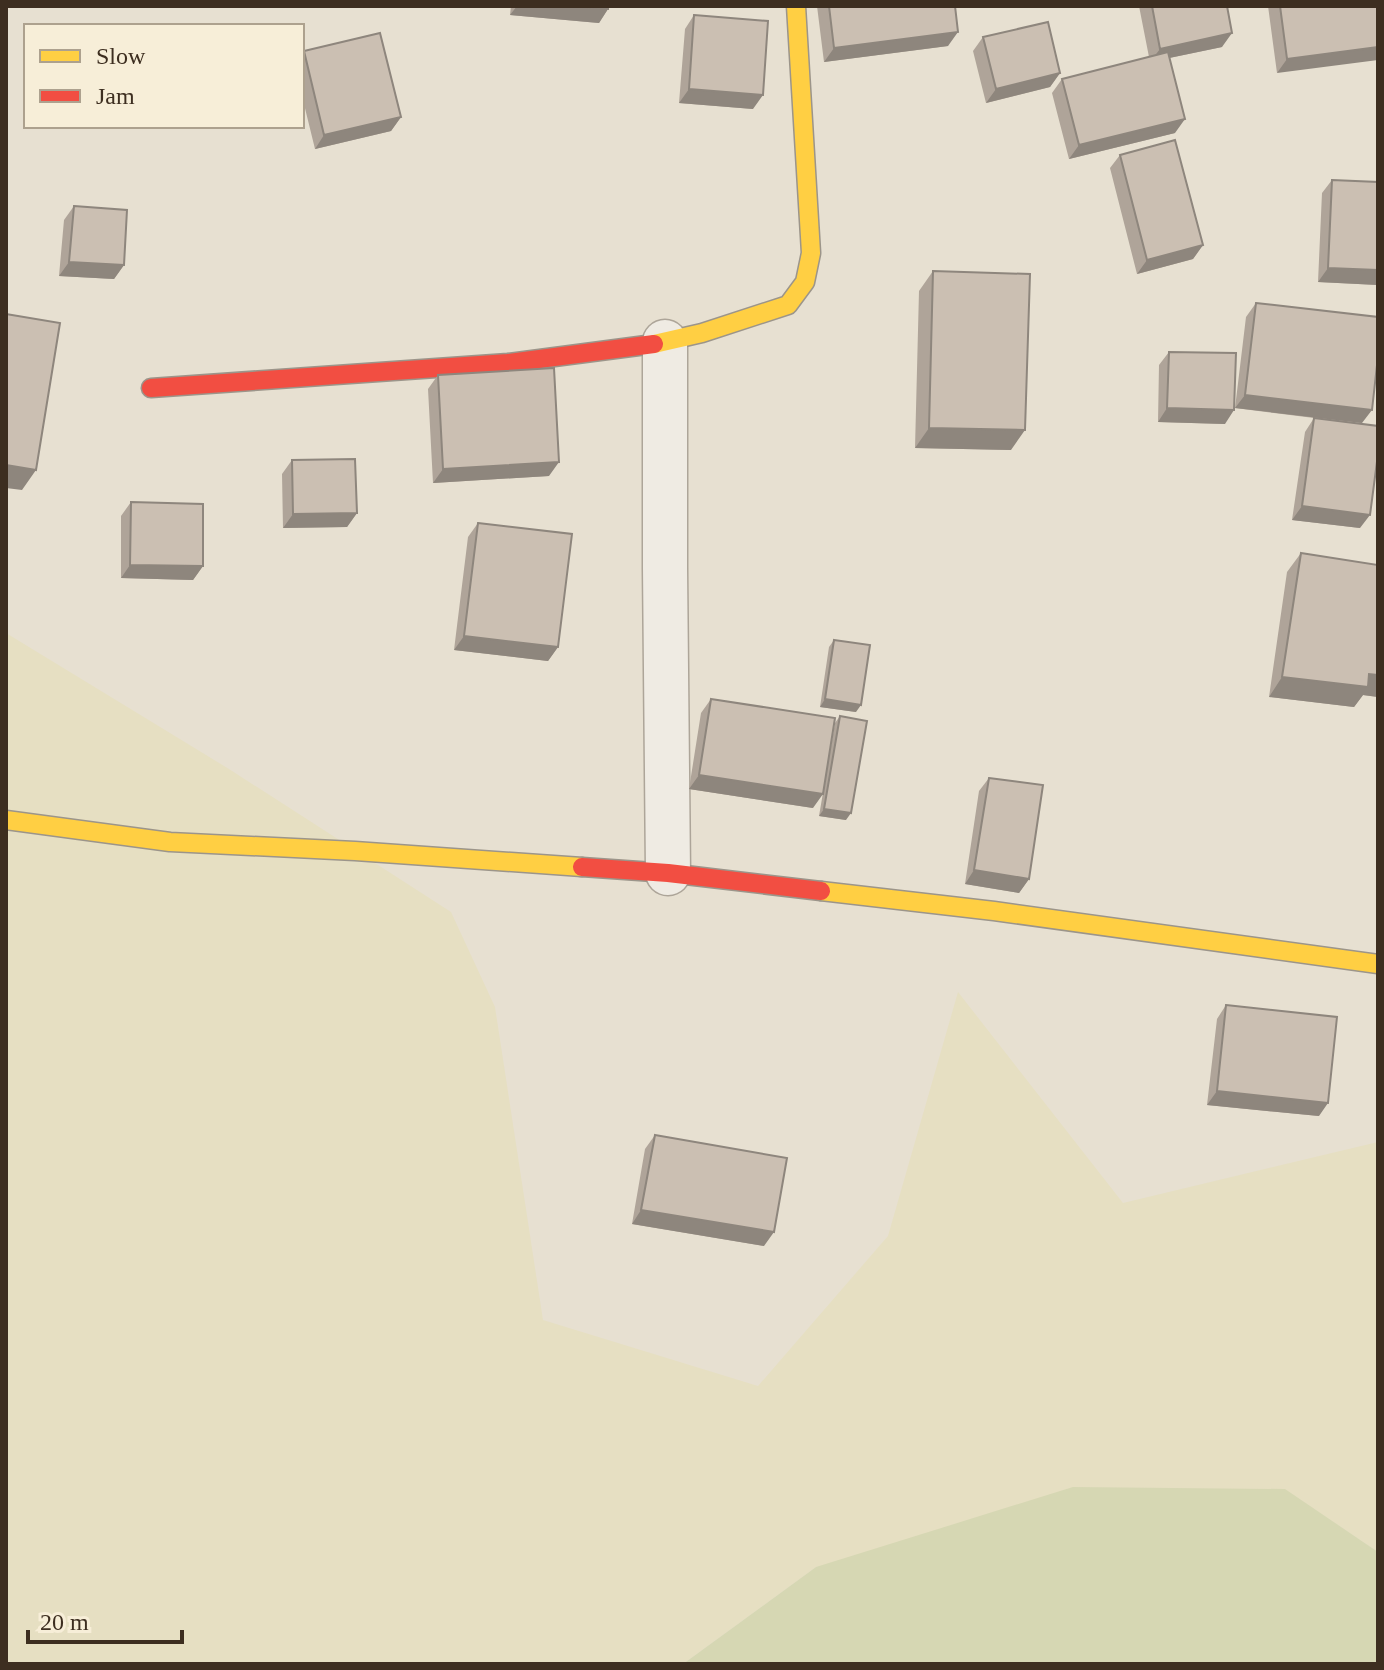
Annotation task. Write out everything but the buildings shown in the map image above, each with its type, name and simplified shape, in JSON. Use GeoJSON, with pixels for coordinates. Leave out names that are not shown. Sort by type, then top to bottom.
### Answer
{"type":"FeatureCollection","features":[{"type":"Feature","properties":{"kind":"street"},"geometry":{"type":"LineString","coordinates":[[151,388],[508,363],[665,342],[788,305],[805,282],[811,253],[796,6]]}},
{"type":"Feature","properties":{"kind":"street"},"geometry":{"type":"LineString","coordinates":[[665,342],[668,873]]}},
{"type":"Feature","properties":{"kind":"street"},"geometry":{"type":"LineString","coordinates":[[6,820],[170,842],[355,851],[668,873],[994,911],[1378,964]]}},
{"type":"Feature","properties":{"kind":"shaded area"},"geometry":{"type":"Polygon","coordinates":[[[6,633],[229,769],[451,912],[495,1007],[543,1320],[758,1386],[888,1236],[958,992],[1123,1203],[1378,1142],[1378,1552],[1284,1489],[816,1567],[683,1664],[6,1664],[6,633]]]}},
{"type":"Feature","properties":{"kind":"green space"},"geometry":{"type":"Polygon","coordinates":[[[1073,1487],[1285,1489],[1378,1552],[1378,1664],[683,1664],[816,1567],[1073,1487]]]}},
{"type":"Feature","properties":{"kind":"traffic: slow"},"geometry":{"type":"LineString","coordinates":[[654,344],[702,333],[788,305],[805,282],[811,253],[796,6]]}},
{"type":"Feature","properties":{"kind":"traffic: slow"},"geometry":{"type":"LineString","coordinates":[[6,820],[170,842],[582,867]]}},
{"type":"Feature","properties":{"kind":"traffic: slow"},"geometry":{"type":"LineString","coordinates":[[821,891],[994,911],[1378,964]]}},
{"type":"Feature","properties":{"kind":"traffic: jam"},"geometry":{"type":"LineString","coordinates":[[151,388],[508,363],[654,344]]}},
{"type":"Feature","properties":{"kind":"traffic: jam"},"geometry":{"type":"LineString","coordinates":[[582,867],[668,873],[821,891]]}}]}
